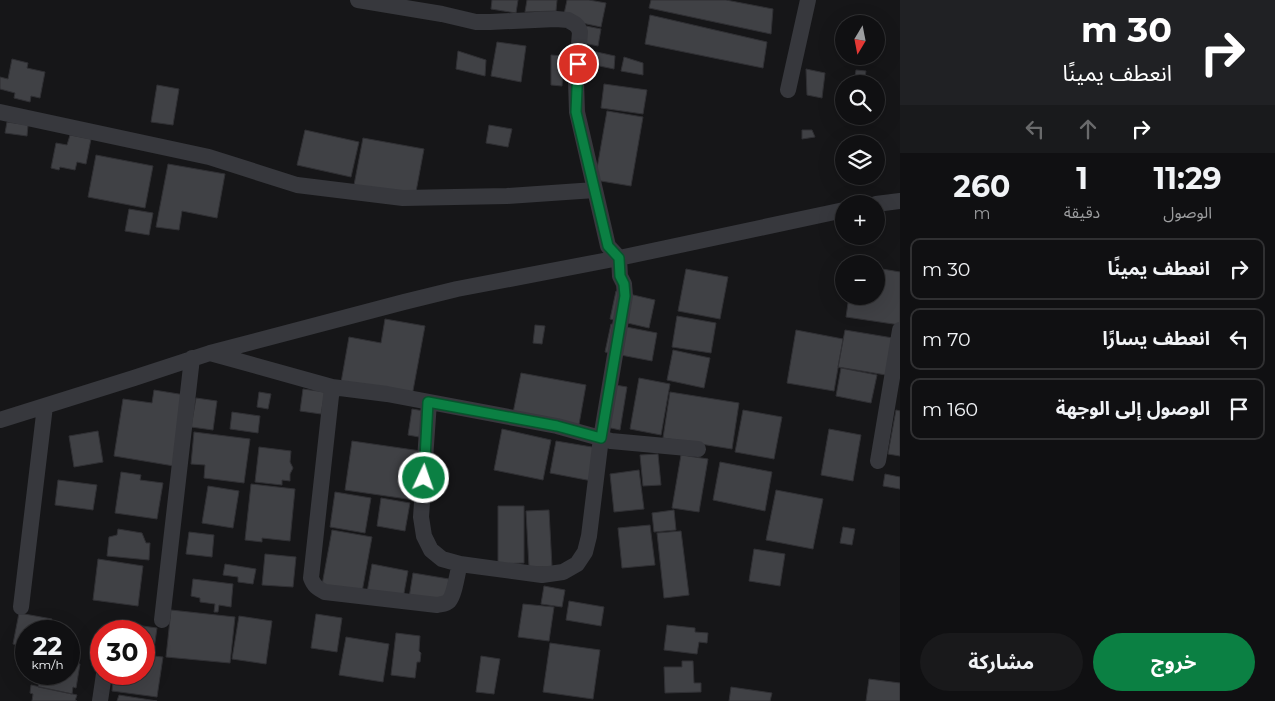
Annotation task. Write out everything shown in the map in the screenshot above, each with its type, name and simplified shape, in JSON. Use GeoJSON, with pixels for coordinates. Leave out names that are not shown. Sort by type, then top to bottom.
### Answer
{"type":"FeatureCollection","features":[{"type":"Feature","properties":{"kind":"street"},"geometry":{"type":"LineString","coordinates":[[358,0],[442,14],[476,22],[568,20],[575,24],[580,32],[576,81],[576,112],[608,246],[619,258],[620,276],[624,284],[625,296],[601,438],[589,536],[585,552],[577,564],[563,572],[542,575],[460,564],[442,559],[431,550],[424,536],[422,516],[428,402]]}},
{"type":"Feature","properties":{"kind":"street"},"geometry":{"type":"LineString","coordinates":[[788,90],[808,0]]}},
{"type":"Feature","properties":{"kind":"street"},"geometry":{"type":"LineString","coordinates":[[0,112],[209,158],[297,185],[403,198],[507,196],[595,190]]}},
{"type":"Feature","properties":{"kind":"street"},"geometry":{"type":"LineString","coordinates":[[885,203],[900,201]]}},
{"type":"Feature","properties":{"kind":"street"},"geometry":{"type":"LineString","coordinates":[[0,420],[192,358],[457,289],[619,258],[835,212]]}},
{"type":"Feature","properties":{"kind":"street"},"geometry":{"type":"LineString","coordinates":[[878,461],[900,330]]}},
{"type":"Feature","properties":{"kind":"street"},"geometry":{"type":"LineString","coordinates":[[210,353],[332,387],[387,394],[557,426],[611,441],[698,449]]}},
{"type":"Feature","properties":{"kind":"street"},"geometry":{"type":"LineString","coordinates":[[162,620],[192,358]]}},
{"type":"Feature","properties":{"kind":"street"},"geometry":{"type":"LineString","coordinates":[[332,387],[311,578],[313,584],[325,592],[437,605],[444,604],[453,593],[460,564]]}},
{"type":"Feature","properties":{"kind":"street"},"geometry":{"type":"LineString","coordinates":[[21,607],[45,406]]}},
{"type":"Feature","properties":{"kind":"street"},"geometry":{"type":"LineString","coordinates":[[100,701],[102,685]]}},
{"type":"Feature","properties":{"kind":"building"},"geometry":{"type":"Polygon","coordinates":[[[492,0],[518,0],[516,13],[491,9],[492,0]]]}},
{"type":"Feature","properties":{"kind":"building"},"geometry":{"type":"Polygon","coordinates":[[[527,0],[557,0],[556,11],[525,12],[527,0]]]}},
{"type":"Feature","properties":{"kind":"building"},"geometry":{"type":"Polygon","coordinates":[[[567,0],[589,0],[606,3],[601,27],[563,19],[567,0]]]}},
{"type":"Feature","properties":{"kind":"building"},"geometry":{"type":"Polygon","coordinates":[[[651,0],[726,0],[773,9],[771,34],[649,8],[651,0]]]}},
{"type":"Feature","properties":{"kind":"building"},"geometry":{"type":"Polygon","coordinates":[[[650,15],[767,42],[763,68],[645,44],[650,15]]]}},
{"type":"Feature","properties":{"kind":"building"},"geometry":{"type":"Polygon","coordinates":[[[586,26],[601,29],[598,46],[583,43],[586,26]]]}},
{"type":"Feature","properties":{"kind":"building"},"geometry":{"type":"Polygon","coordinates":[[[497,42],[526,46],[521,82],[491,76],[497,42]]]}},
{"type":"Feature","properties":{"kind":"building"},"geometry":{"type":"Polygon","coordinates":[[[583,49],[615,56],[614,69],[585,63],[583,49]]]}},
{"type":"Feature","properties":{"kind":"building"},"geometry":{"type":"Polygon","coordinates":[[[458,51],[486,60],[485,76],[456,69],[458,51]]]}},
{"type":"Feature","properties":{"kind":"building"},"geometry":{"type":"Polygon","coordinates":[[[551,55],[564,56],[562,86],[551,85],[551,55]]]}},
{"type":"Feature","properties":{"kind":"building"},"geometry":{"type":"Polygon","coordinates":[[[624,57],[643,63],[643,75],[621,71],[624,57]]]}},
{"type":"Feature","properties":{"kind":"building"},"geometry":{"type":"Polygon","coordinates":[[[12,59],[28,63],[27,68],[45,72],[40,98],[31,96],[30,102],[14,98],[15,93],[0,89],[0,77],[8,79],[12,59]]]}},
{"type":"Feature","properties":{"kind":"building"},"geometry":{"type":"Polygon","coordinates":[[[806,69],[825,73],[822,98],[807,95],[806,69]]]}},
{"type":"Feature","properties":{"kind":"building"},"geometry":{"type":"Polygon","coordinates":[[[856,70],[866,71],[865,75],[855,75],[856,70]]]}},
{"type":"Feature","properties":{"kind":"building"},"geometry":{"type":"Polygon","coordinates":[[[604,84],[647,90],[643,114],[601,108],[604,84]]]}},
{"type":"Feature","properties":{"kind":"building"},"geometry":{"type":"Polygon","coordinates":[[[157,85],[179,89],[173,125],[151,122],[157,85]]]}},
{"type":"Feature","properties":{"kind":"building"},"geometry":{"type":"Polygon","coordinates":[[[607,111],[643,117],[631,186],[595,180],[607,111]]]}},
{"type":"Feature","properties":{"kind":"building"},"geometry":{"type":"Polygon","coordinates":[[[7,122],[28,125],[27,136],[5,133],[7,122]]]}},
{"type":"Feature","properties":{"kind":"building"},"geometry":{"type":"Polygon","coordinates":[[[489,125],[512,129],[508,147],[486,143],[489,125]]]}},
{"type":"Feature","properties":{"kind":"building"},"geometry":{"type":"Polygon","coordinates":[[[305,130],[359,142],[351,177],[297,165],[305,130]]]}},
{"type":"Feature","properties":{"kind":"building"},"geometry":{"type":"Polygon","coordinates":[[[802,130],[812,130],[815,137],[802,139],[802,130]]]}},
{"type":"Feature","properties":{"kind":"building"},"geometry":{"type":"Polygon","coordinates":[[[70,135],[91,139],[86,164],[77,162],[75,170],[60,167],[59,170],[51,168],[56,143],[67,145],[70,135]]]}},
{"type":"Feature","properties":{"kind":"building"},"geometry":{"type":"Polygon","coordinates":[[[363,138],[424,149],[415,197],[354,185],[363,138]]]}},
{"type":"Feature","properties":{"kind":"building"},"geometry":{"type":"Polygon","coordinates":[[[96,155],[153,166],[145,208],[88,197],[96,155]]]}},
{"type":"Feature","properties":{"kind":"building"},"geometry":{"type":"Polygon","coordinates":[[[168,164],[225,174],[217,218],[182,211],[179,230],[156,227],[168,164]]]}},
{"type":"Feature","properties":{"kind":"building"},"geometry":{"type":"Polygon","coordinates":[[[129,209],[153,213],[149,235],[125,231],[129,209]]]}},
{"type":"Feature","properties":{"kind":"building"},"geometry":{"type":"Polygon","coordinates":[[[686,269],[728,277],[720,319],[678,311],[686,269]]]}},
{"type":"Feature","properties":{"kind":"building"},"geometry":{"type":"Polygon","coordinates":[[[885,270],[900,272],[900,325],[846,317],[848,305],[885,305],[885,270]]]}},
{"type":"Feature","properties":{"kind":"building"},"geometry":{"type":"Polygon","coordinates":[[[616,291],[655,300],[649,328],[610,319],[616,291]]]}},
{"type":"Feature","properties":{"kind":"building"},"geometry":{"type":"Polygon","coordinates":[[[677,316],[716,323],[711,353],[672,347],[677,316]]]}},
{"type":"Feature","properties":{"kind":"building"},"geometry":{"type":"Polygon","coordinates":[[[385,319],[425,326],[412,396],[339,394],[349,337],[381,343],[385,319]]]}},
{"type":"Feature","properties":{"kind":"building"},"geometry":{"type":"Polygon","coordinates":[[[611,324],[657,333],[652,361],[605,352],[611,324]]]}},
{"type":"Feature","properties":{"kind":"building"},"geometry":{"type":"Polygon","coordinates":[[[535,325],[545,326],[542,344],[533,343],[535,325]]]}},
{"type":"Feature","properties":{"kind":"building"},"geometry":{"type":"Polygon","coordinates":[[[796,330],[843,339],[834,391],[787,383],[796,330]]]}},
{"type":"Feature","properties":{"kind":"building"},"geometry":{"type":"Polygon","coordinates":[[[845,330],[893,338],[886,375],[838,367],[845,330]]]}},
{"type":"Feature","properties":{"kind":"building"},"geometry":{"type":"Polygon","coordinates":[[[673,350],[710,358],[704,388],[667,380],[673,350]]]}},
{"type":"Feature","properties":{"kind":"building"},"geometry":{"type":"Polygon","coordinates":[[[841,368],[877,375],[871,403],[836,396],[841,368]]]}},
{"type":"Feature","properties":{"kind":"building"},"geometry":{"type":"Polygon","coordinates":[[[521,373],[586,385],[578,430],[512,418],[521,373]]]}},
{"type":"Feature","properties":{"kind":"building"},"geometry":{"type":"Polygon","coordinates":[[[639,378],[670,384],[661,435],[630,429],[639,378]]]}},
{"type":"Feature","properties":{"kind":"building"},"geometry":{"type":"Polygon","coordinates":[[[604,383],[627,387],[620,430],[597,425],[604,383]]]}},
{"type":"Feature","properties":{"kind":"building"},"geometry":{"type":"Polygon","coordinates":[[[303,389],[325,392],[321,414],[300,411],[303,389]]]}},
{"type":"Feature","properties":{"kind":"building"},"geometry":{"type":"Polygon","coordinates":[[[154,390],[185,395],[174,466],[114,456],[123,399],[152,403],[154,390]]]}},
{"type":"Feature","properties":{"kind":"building"},"geometry":{"type":"Polygon","coordinates":[[[259,392],[271,394],[268,409],[257,407],[259,392]]]}},
{"type":"Feature","properties":{"kind":"building"},"geometry":{"type":"Polygon","coordinates":[[[670,392],[739,403],[732,449],[663,438],[670,392]]]}},
{"type":"Feature","properties":{"kind":"building"},"geometry":{"type":"Polygon","coordinates":[[[196,398],[217,401],[213,430],[191,427],[196,398]]]}},
{"type":"Feature","properties":{"kind":"building"},"geometry":{"type":"Polygon","coordinates":[[[412,409],[424,411],[419,437],[408,435],[412,409]]]}},
{"type":"Feature","properties":{"kind":"building"},"geometry":{"type":"Polygon","coordinates":[[[743,410],[782,417],[774,459],[735,452],[743,410]]]}},
{"type":"Feature","properties":{"kind":"building"},"geometry":{"type":"Polygon","coordinates":[[[896,410],[900,411],[900,456],[888,454],[896,410]]]}},
{"type":"Feature","properties":{"kind":"building"},"geometry":{"type":"Polygon","coordinates":[[[232,412],[260,416],[258,433],[230,429],[232,412]]]}},
{"type":"Feature","properties":{"kind":"building"},"geometry":{"type":"Polygon","coordinates":[[[502,429],[551,440],[543,480],[494,470],[502,429]]]}},
{"type":"Feature","properties":{"kind":"building"},"geometry":{"type":"Polygon","coordinates":[[[829,429],[861,435],[853,481],[821,475],[829,429]]]}},
{"type":"Feature","properties":{"kind":"building"},"geometry":{"type":"Polygon","coordinates":[[[98,431],[103,462],[74,467],[69,436],[98,431]]]}},
{"type":"Feature","properties":{"kind":"building"},"geometry":{"type":"Polygon","coordinates":[[[194,432],[250,439],[244,483],[204,478],[205,465],[191,464],[194,432]]]}},
{"type":"Feature","properties":{"kind":"building"},"geometry":{"type":"Polygon","coordinates":[[[352,441],[421,451],[414,500],[345,490],[352,441]]]}},
{"type":"Feature","properties":{"kind":"building"},"geometry":{"type":"Polygon","coordinates":[[[556,441],[598,448],[592,481],[550,473],[556,441]]]}},
{"type":"Feature","properties":{"kind":"building"},"geometry":{"type":"Polygon","coordinates":[[[259,447],[291,451],[290,462],[293,468],[290,474],[290,481],[282,480],[282,485],[255,482],[259,447]]]}},
{"type":"Feature","properties":{"kind":"building"},"geometry":{"type":"Polygon","coordinates":[[[658,454],[661,485],[643,486],[640,455],[658,454]]]}},
{"type":"Feature","properties":{"kind":"building"},"geometry":{"type":"Polygon","coordinates":[[[681,455],[708,459],[699,512],[672,508],[681,455]]]}},
{"type":"Feature","properties":{"kind":"building"},"geometry":{"type":"Polygon","coordinates":[[[720,462],[772,472],[765,511],[713,500],[720,462]]]}},
{"type":"Feature","properties":{"kind":"building"},"geometry":{"type":"Polygon","coordinates":[[[639,470],[644,509],[614,512],[610,474],[639,470]]]}},
{"type":"Feature","properties":{"kind":"building"},"geometry":{"type":"Polygon","coordinates":[[[121,472],[141,475],[140,480],[163,483],[157,519],[115,513],[121,472]]]}},
{"type":"Feature","properties":{"kind":"building"},"geometry":{"type":"Polygon","coordinates":[[[885,474],[900,477],[900,489],[883,486],[885,474]]]}},
{"type":"Feature","properties":{"kind":"building"},"geometry":{"type":"Polygon","coordinates":[[[58,480],[97,485],[93,510],[55,505],[58,480]]]}},
{"type":"Feature","properties":{"kind":"building"},"geometry":{"type":"Polygon","coordinates":[[[251,484],[295,489],[290,541],[262,538],[262,542],[245,540],[251,484]]]}},
{"type":"Feature","properties":{"kind":"building"},"geometry":{"type":"Polygon","coordinates":[[[208,486],[239,491],[233,528],[202,523],[208,486]]]}},
{"type":"Feature","properties":{"kind":"building"},"geometry":{"type":"Polygon","coordinates":[[[776,490],[823,499],[813,549],[766,540],[776,490]]]}},
{"type":"Feature","properties":{"kind":"building"},"geometry":{"type":"Polygon","coordinates":[[[335,492],[371,498],[365,533],[330,527],[335,492]]]}},
{"type":"Feature","properties":{"kind":"building"},"geometry":{"type":"Polygon","coordinates":[[[381,498],[410,503],[405,531],[377,526],[381,498]]]}},
{"type":"Feature","properties":{"kind":"building"},"geometry":{"type":"Polygon","coordinates":[[[498,506],[524,506],[524,563],[498,564],[498,506]]]}},
{"type":"Feature","properties":{"kind":"building"},"geometry":{"type":"Polygon","coordinates":[[[549,510],[552,567],[529,567],[526,511],[549,510]]]}},
{"type":"Feature","properties":{"kind":"building"},"geometry":{"type":"Polygon","coordinates":[[[674,510],[676,530],[654,532],[652,513],[674,510]]]}},
{"type":"Feature","properties":{"kind":"building"},"geometry":{"type":"Polygon","coordinates":[[[650,525],[655,565],[622,568],[618,528],[650,525]]]}},
{"type":"Feature","properties":{"kind":"building"},"geometry":{"type":"Polygon","coordinates":[[[843,527],[855,529],[852,545],[840,543],[843,527]]]}},
{"type":"Feature","properties":{"kind":"building"},"geometry":{"type":"Polygon","coordinates":[[[118,529],[142,533],[146,543],[150,543],[149,560],[107,556],[109,537],[117,535],[118,529]]]}},
{"type":"Feature","properties":{"kind":"building"},"geometry":{"type":"Polygon","coordinates":[[[332,530],[372,537],[362,592],[322,585],[332,530]]]}},
{"type":"Feature","properties":{"kind":"building"},"geometry":{"type":"Polygon","coordinates":[[[681,531],[689,595],[664,598],[657,533],[681,531]]]}},
{"type":"Feature","properties":{"kind":"building"},"geometry":{"type":"Polygon","coordinates":[[[189,532],[214,535],[212,557],[186,554],[189,532]]]}},
{"type":"Feature","properties":{"kind":"building"},"geometry":{"type":"Polygon","coordinates":[[[754,549],[785,554],[780,586],[749,581],[754,549]]]}},
{"type":"Feature","properties":{"kind":"building"},"geometry":{"type":"Polygon","coordinates":[[[265,554],[296,557],[293,587],[262,585],[265,554]]]}},
{"type":"Feature","properties":{"kind":"building"},"geometry":{"type":"Polygon","coordinates":[[[98,559],[143,566],[138,606],[93,600],[98,559]]]}},
{"type":"Feature","properties":{"kind":"building"},"geometry":{"type":"Polygon","coordinates":[[[225,564],[256,569],[253,584],[238,582],[238,577],[223,575],[225,564]]]}},
{"type":"Feature","properties":{"kind":"building"},"geometry":{"type":"Polygon","coordinates":[[[372,564],[408,571],[402,604],[366,598],[372,564]]]}},
{"type":"Feature","properties":{"kind":"building"},"geometry":{"type":"Polygon","coordinates":[[[413,573],[449,579],[444,610],[408,604],[413,573]]]}},
{"type":"Feature","properties":{"kind":"building"},"geometry":{"type":"Polygon","coordinates":[[[193,579],[233,584],[231,607],[219,605],[218,612],[214,612],[215,604],[200,602],[200,598],[191,596],[193,579]]]}},
{"type":"Feature","properties":{"kind":"building"},"geometry":{"type":"Polygon","coordinates":[[[544,586],[565,590],[562,607],[541,604],[544,586]]]}},
{"type":"Feature","properties":{"kind":"building"},"geometry":{"type":"Polygon","coordinates":[[[569,601],[604,607],[601,626],[566,620],[569,601]]]}},
{"type":"Feature","properties":{"kind":"building"},"geometry":{"type":"Polygon","coordinates":[[[523,604],[554,607],[549,641],[518,637],[523,604]]]}},
{"type":"Feature","properties":{"kind":"building"},"geometry":{"type":"Polygon","coordinates":[[[171,610],[235,617],[230,663],[166,657],[171,610]]]}},
{"type":"Feature","properties":{"kind":"building"},"geometry":{"type":"Polygon","coordinates":[[[19,613],[52,619],[52,620],[18,620],[19,613]]]}},
{"type":"Feature","properties":{"kind":"building"},"geometry":{"type":"Polygon","coordinates":[[[316,614],[342,618],[337,652],[311,648],[316,614]]]}},
{"type":"Feature","properties":{"kind":"building"},"geometry":{"type":"Polygon","coordinates":[[[239,616],[272,621],[266,664],[232,659],[239,616]]]}},
{"type":"Feature","properties":{"kind":"building"},"geometry":{"type":"Polygon","coordinates":[[[667,625],[695,628],[695,632],[708,633],[707,643],[699,642],[697,654],[664,650],[667,625]]]}},
{"type":"Feature","properties":{"kind":"building"},"geometry":{"type":"Polygon","coordinates":[[[396,633],[420,636],[420,662],[417,662],[415,678],[391,675],[396,633]]]}},
{"type":"Feature","properties":{"kind":"building"},"geometry":{"type":"Polygon","coordinates":[[[346,637],[389,644],[383,682],[339,675],[346,637]]]}},
{"type":"Feature","properties":{"kind":"building"},"geometry":{"type":"Polygon","coordinates":[[[550,643],[600,650],[593,699],[543,692],[550,643]]]}},
{"type":"Feature","properties":{"kind":"building"},"geometry":{"type":"Polygon","coordinates":[[[155,656],[163,657],[157,697],[112,691],[113,685],[155,685],[155,656]]]}},
{"type":"Feature","properties":{"kind":"building"},"geometry":{"type":"Polygon","coordinates":[[[481,656],[500,659],[494,694],[476,692],[481,656]]]}},
{"type":"Feature","properties":{"kind":"building"},"geometry":{"type":"Polygon","coordinates":[[[682,661],[693,661],[694,683],[701,683],[701,692],[665,693],[664,667],[682,667],[682,661]]]}},
{"type":"Feature","properties":{"kind":"building"},"geometry":{"type":"Polygon","coordinates":[[[869,679],[900,683],[900,701],[866,701],[869,679]]]}},
{"type":"Feature","properties":{"kind":"building"},"geometry":{"type":"Polygon","coordinates":[[[31,685],[77,695],[75,701],[32,701],[33,694],[30,693],[31,685]]]}},
{"type":"Feature","properties":{"kind":"building"},"geometry":{"type":"Polygon","coordinates":[[[39,685],[76,685],[76,688],[73,687],[72,694],[38,687],[39,685]]]}},
{"type":"Feature","properties":{"kind":"building"},"geometry":{"type":"Polygon","coordinates":[[[731,687],[772,693],[770,701],[729,701],[731,687]]]}},
{"type":"Feature","properties":{"kind":"building"},"geometry":{"type":"Polygon","coordinates":[[[119,695],[157,701],[117,701],[119,695]]]}},
{"type":"Feature","properties":{"kind":"route"},"geometry":{"type":"LineString","coordinates":[[424,478],[428,402],[557,426],[601,438],[625,296],[624,284],[620,276],[619,258],[608,246],[576,112],[578,64]]}}]}
